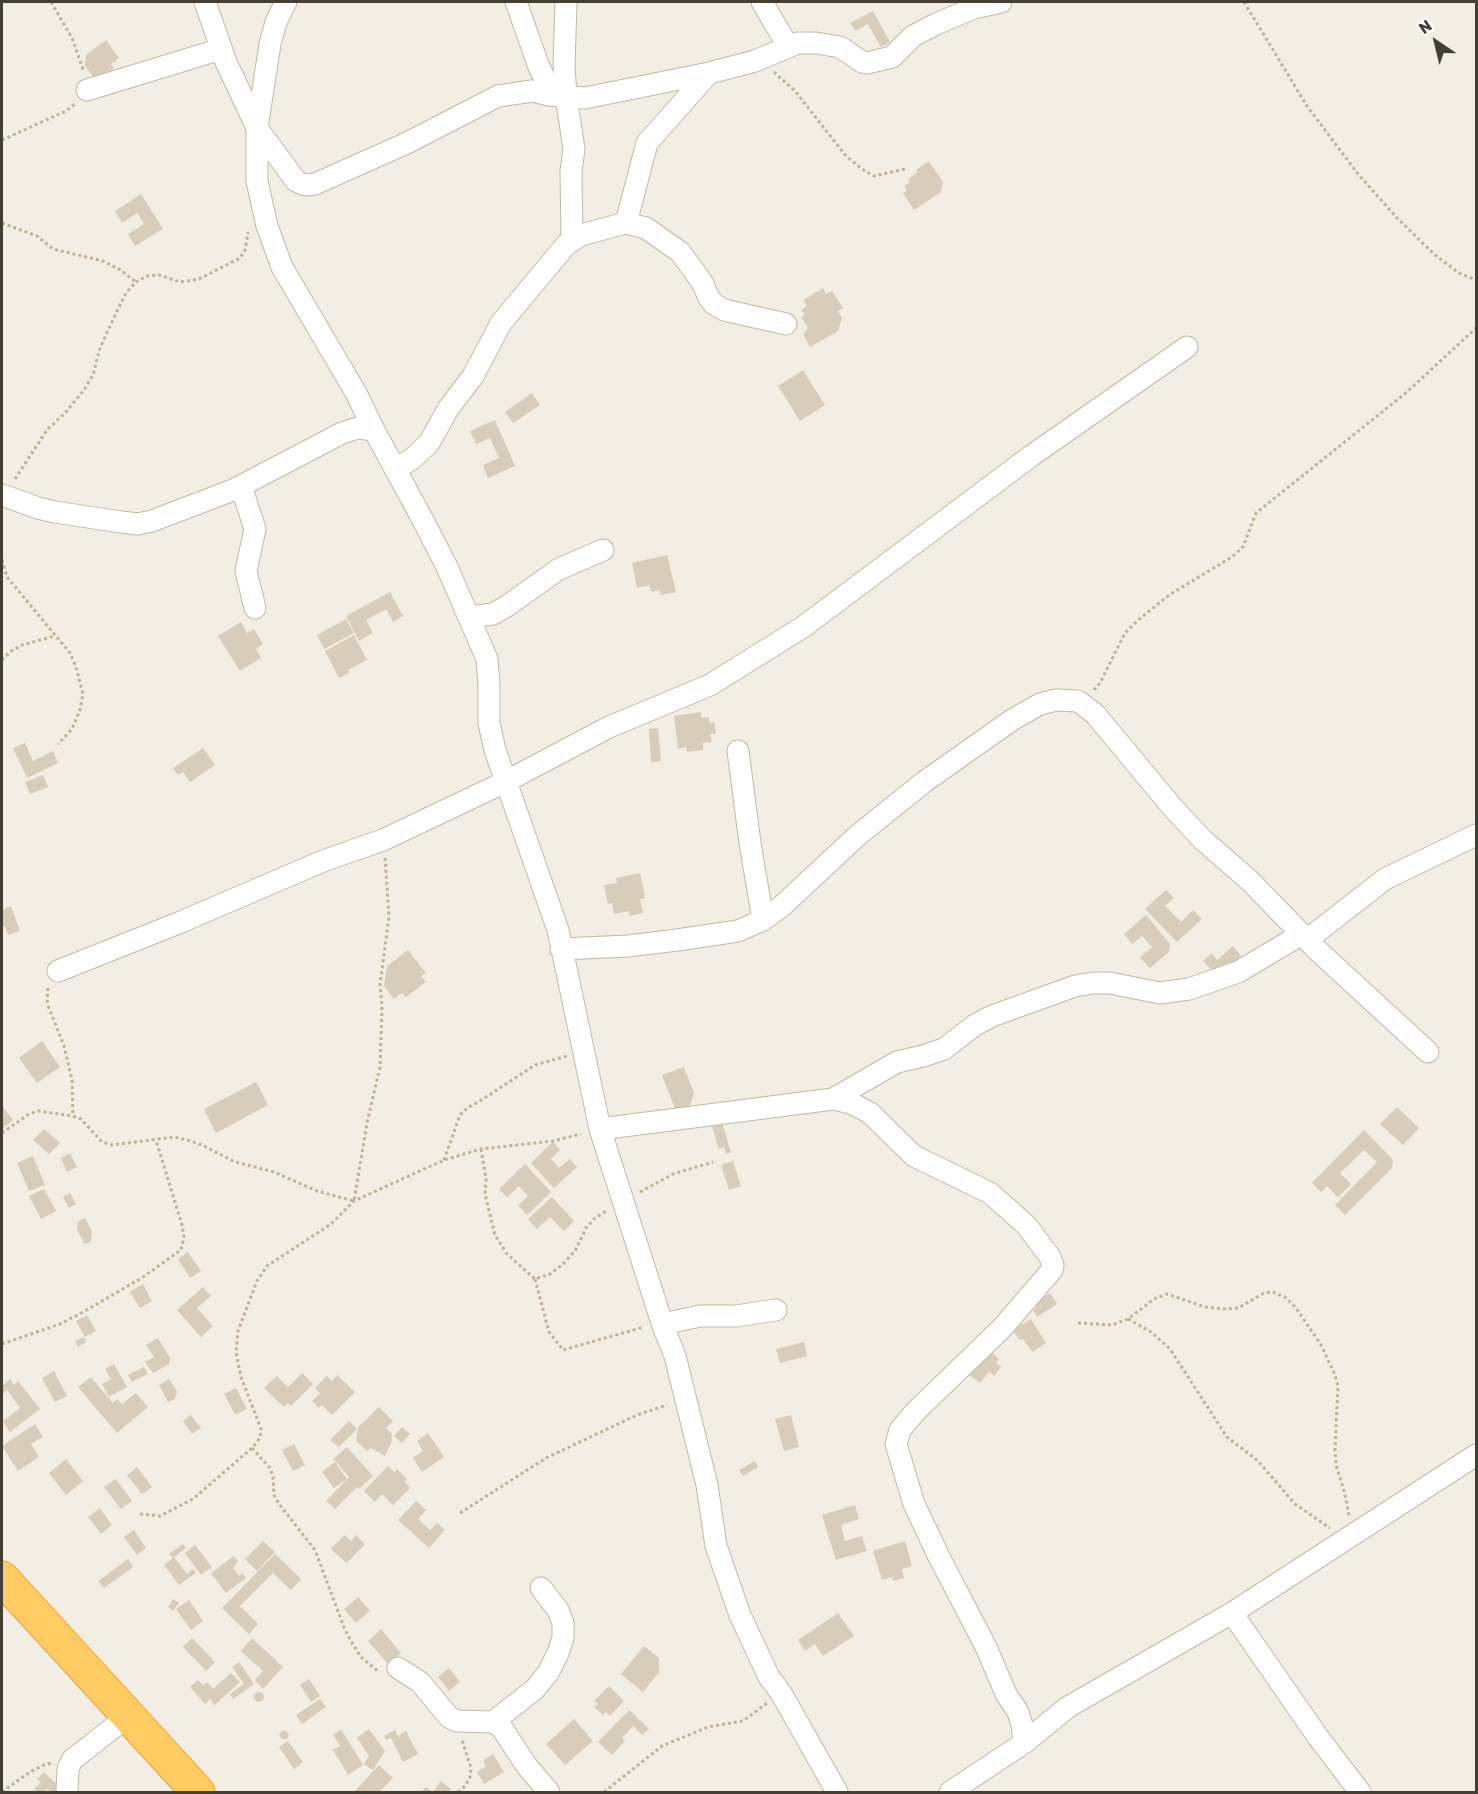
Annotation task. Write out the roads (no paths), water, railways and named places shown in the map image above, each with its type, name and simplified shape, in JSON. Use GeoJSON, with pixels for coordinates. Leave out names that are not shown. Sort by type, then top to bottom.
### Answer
{"type":"FeatureCollection","features":[{"type":"Feature","properties":{"kind":"highway"},"geometry":{"type":"LineString","coordinates":[[2,1578],[198,1792]]}},
{"type":"Feature","properties":{"kind":"street"},"geometry":{"type":"LineString","coordinates":[[206,2],[221,49],[257,128],[297,181],[304,185],[315,184],[407,143],[498,96],[532,91],[585,98],[709,73],[760,58],[798,43],[840,47],[867,63],[892,57],[913,36],[972,4],[1001,2]]}},
{"type":"Feature","properties":{"kind":"street"},"geometry":{"type":"LineString","coordinates":[[286,2],[276,22],[270,44],[257,128],[257,181],[267,226],[282,267],[356,393],[447,567],[487,659],[489,723],[505,782],[558,930],[600,1128],[687,1399],[707,1485],[716,1546],[740,1615],[769,1677],[781,1693],[837,1792]]}},
{"type":"Feature","properties":{"kind":"street"},"geometry":{"type":"LineString","coordinates":[[516,2],[539,67],[559,96],[574,149],[571,171],[572,239]]}},
{"type":"Feature","properties":{"kind":"street"},"geometry":{"type":"LineString","coordinates":[[559,96],[564,66],[566,2]]}},
{"type":"Feature","properties":{"kind":"street"},"geometry":{"type":"LineString","coordinates":[[762,2],[788,46]]}},
{"type":"Feature","properties":{"kind":"street"},"geometry":{"type":"LineString","coordinates":[[87,90],[221,49]]}},
{"type":"Feature","properties":{"kind":"street"},"geometry":{"type":"LineString","coordinates":[[626,223],[647,143],[709,73]]}},
{"type":"Feature","properties":{"kind":"street"},"geometry":{"type":"LineString","coordinates":[[396,469],[412,459],[429,443],[448,409],[473,376],[501,323],[566,244],[581,235],[626,223],[646,228],[680,252],[702,282],[714,304],[724,310],[786,324]]}},
{"type":"Feature","properties":{"kind":"street"},"geometry":{"type":"LineString","coordinates":[[58,971],[181,922],[323,861],[383,840],[505,782],[609,727],[710,685],[804,627],[1031,456],[1187,347]]}},
{"type":"Feature","properties":{"kind":"street"},"geometry":{"type":"LineString","coordinates":[[3,496],[55,512],[138,524],[186,509],[241,486],[342,433],[358,428],[374,430]]}},
{"type":"Feature","properties":{"kind":"street"},"geometry":{"type":"LineString","coordinates":[[241,486],[255,529],[246,571],[255,608]]}},
{"type":"Feature","properties":{"kind":"street"},"geometry":{"type":"LineString","coordinates":[[469,617],[493,614],[559,569],[603,550]]}},
{"type":"Feature","properties":{"kind":"street"},"geometry":{"type":"LineString","coordinates":[[561,949],[628,946],[677,940],[738,931],[763,920],[782,906],[857,837],[924,782],[1012,720],[1040,704],[1056,700],[1078,701],[1095,714],[1173,808],[1203,840],[1250,880],[1305,936],[1428,1052]]}},
{"type":"Feature","properties":{"kind":"street"},"geometry":{"type":"LineString","coordinates":[[738,752],[763,920]]}},
{"type":"Feature","properties":{"kind":"street"},"geometry":{"type":"LineString","coordinates":[[833,1099],[897,1062],[944,1049],[975,1025],[992,1016],[1075,986],[1110,983],[1160,993],[1190,989],[1238,972],[1305,936],[1385,879],[1476,835]]}},
{"type":"Feature","properties":{"kind":"street"},"geometry":{"type":"LineString","coordinates":[[600,1128],[833,1099],[851,1103],[870,1113],[914,1156],[990,1193],[1027,1226],[1050,1257],[1052,1270],[1002,1328],[916,1411],[900,1430],[897,1444],[914,1504],[986,1647],[1006,1694],[1018,1712],[1024,1743]]}},
{"type":"Feature","properties":{"kind":"street"},"geometry":{"type":"LineString","coordinates":[[663,1325],[700,1316],[736,1316],[776,1310]]}},
{"type":"Feature","properties":{"kind":"street"},"geometry":{"type":"LineString","coordinates":[[950,1792],[1024,1743],[1068,1707],[1232,1613],[1476,1455]]}},
{"type":"Feature","properties":{"kind":"street"},"geometry":{"type":"LineString","coordinates":[[493,1722],[535,1689],[548,1673],[558,1653],[563,1638],[563,1623],[558,1611],[541,1588]]}},
{"type":"Feature","properties":{"kind":"street"},"geometry":{"type":"LineString","coordinates":[[1232,1613],[1318,1737],[1360,1792]]}},
{"type":"Feature","properties":{"kind":"street"},"geometry":{"type":"LineString","coordinates":[[398,1668],[420,1682],[449,1717],[457,1721],[493,1722],[502,1728],[526,1765],[549,1792]]}},
{"type":"Feature","properties":{"kind":"street"},"geometry":{"type":"LineString","coordinates":[[67,1792],[68,1768],[72,1760],[128,1716]]}}]}
